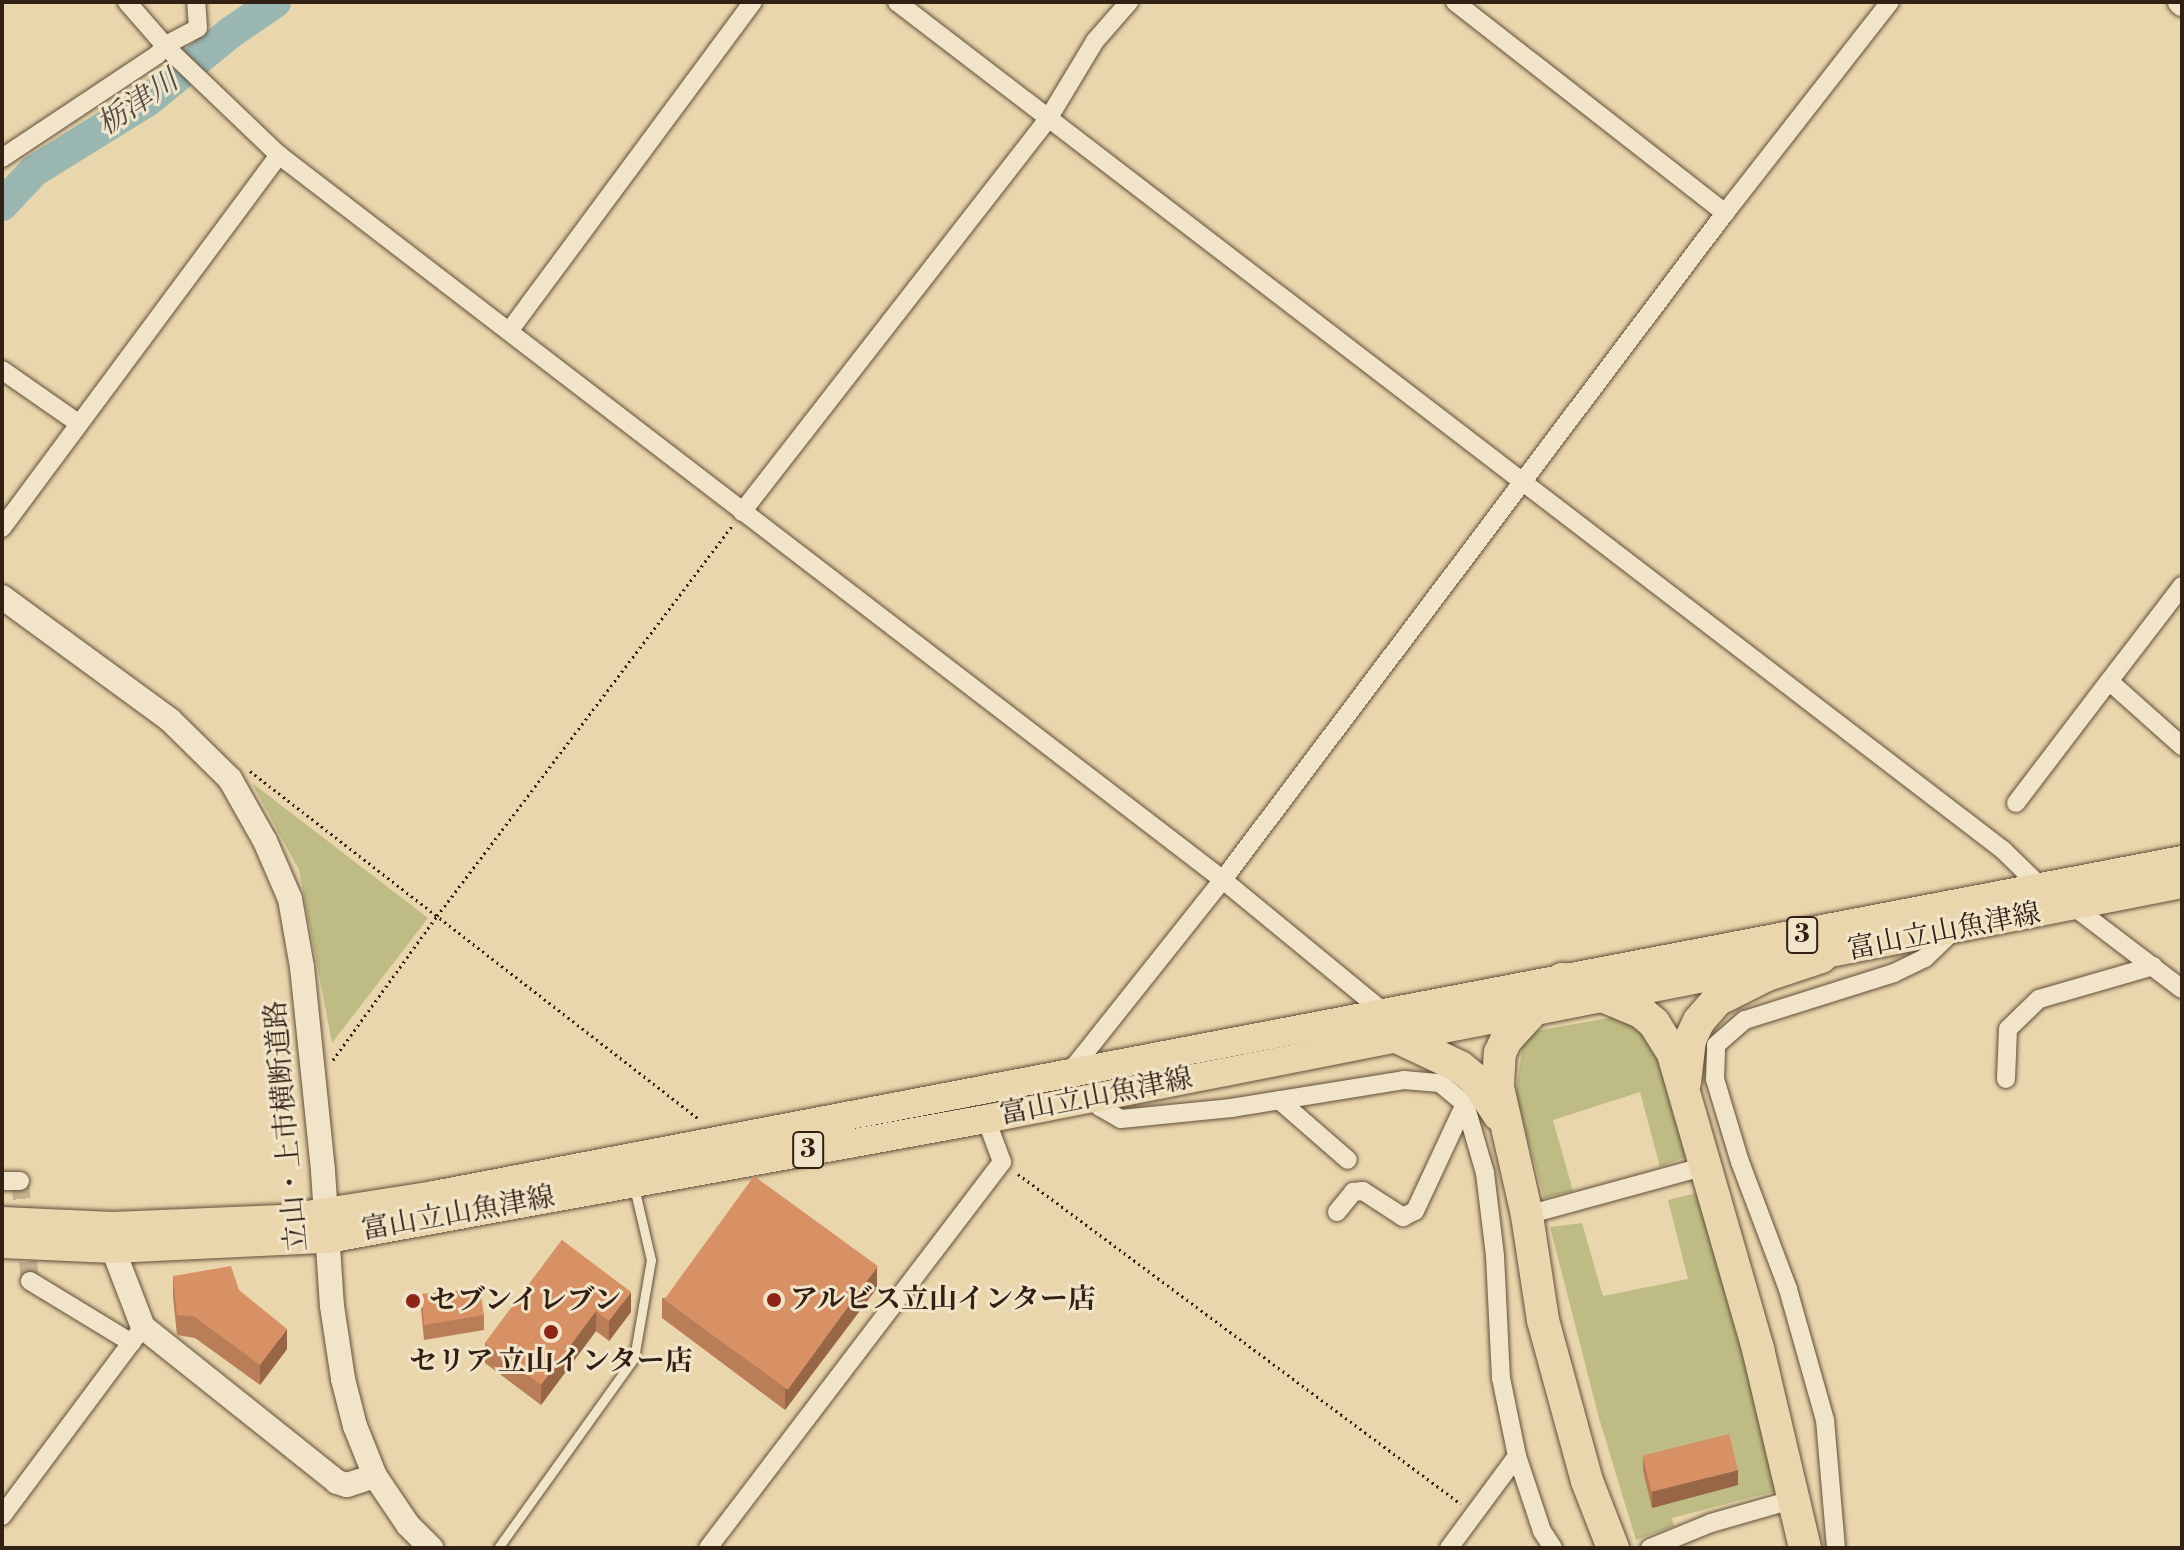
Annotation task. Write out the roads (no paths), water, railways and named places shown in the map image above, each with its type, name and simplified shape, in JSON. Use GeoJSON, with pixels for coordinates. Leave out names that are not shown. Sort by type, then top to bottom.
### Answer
{"type":"FeatureCollection","features":[{"type":"Feature","properties":{"kind":"highway"},"geometry":{"type":"LineString","coordinates":[[1686,1089],[1685,1060],[1690,1040],[1709,1008],[1732,990],[1821,957]]}},
{"type":"Feature","properties":{"kind":"highway"},"geometry":{"type":"LineString","coordinates":[[1613,1548],[1587,1481],[1543,1320],[1527,1215],[1504,1125],[1498,1087],[1500,1053],[1513,1028],[1562,979],[1641,1012],[1654,1023],[1673,1054],[1686,1089],[1795,1499],[1805,1548]]}},
{"type":"Feature","properties":{"kind":"highway"},"geometry":{"type":"LineString","coordinates":[[1392,1026],[1475,1079],[1504,1125]]}},
{"type":"Feature","properties":{"kind":"main road","name":"富山立山魚津線"},"geometry":{"type":"LineString","coordinates":[[2,1244],[113,1249],[328,1226],[633,1182],[986,1119],[1392,1026],[1562,979],[2182,860]]}},
{"type":"Feature","properties":{"kind":"main road","name":"富山立山魚津線"},"geometry":{"type":"LineString","coordinates":[[2,1221],[113,1226],[281,1219],[328,1226],[722,1142],[1069,1073],[1392,1026],[1526,1014],[2182,884]]}},
{"type":"Feature","properties":{"kind":"street"},"geometry":{"type":"LineString","coordinates":[[127,2],[167,47],[279,155],[1223,880],[1392,1026]]}},
{"type":"Feature","properties":{"kind":"street"},"geometry":{"type":"LineString","coordinates":[[2,158],[198,28],[196,2]]}},
{"type":"Feature","properties":{"kind":"street"},"geometry":{"type":"LineString","coordinates":[[510,330],[753,2]]}},
{"type":"Feature","properties":{"kind":"street"},"geometry":{"type":"LineString","coordinates":[[897,2],[2003,850],[2041,887]]}},
{"type":"Feature","properties":{"kind":"street"},"geometry":{"type":"LineString","coordinates":[[742,512],[1048,119],[1095,41],[1129,2]]}},
{"type":"Feature","properties":{"kind":"street"},"geometry":{"type":"LineString","coordinates":[[1455,2],[1725,213]]}},
{"type":"Feature","properties":{"kind":"street"},"geometry":{"type":"LineString","coordinates":[[1069,1073],[1223,880],[1725,213],[1890,2]]}},
{"type":"Feature","properties":{"kind":"street"},"geometry":{"type":"LineString","coordinates":[[2,528],[279,155]]}},
{"type":"Feature","properties":{"kind":"street"},"geometry":{"type":"LineString","coordinates":[[2,370],[78,423]]}},
{"type":"Feature","properties":{"kind":"street"},"geometry":{"type":"LineString","coordinates":[[2016,803],[2182,586]]}},
{"type":"Feature","properties":{"kind":"street","name":"立山・上市横断道路"},"geometry":{"type":"LineString","coordinates":[[2,597],[170,720],[230,779],[265,841],[290,899],[315,1084],[332,1306],[343,1379],[355,1426],[375,1476],[408,1525],[431,1548]]}},
{"type":"Feature","properties":{"kind":"street"},"geometry":{"type":"LineString","coordinates":[[2109,681],[2182,746]]}},
{"type":"Feature","properties":{"kind":"street"},"geometry":{"type":"LineString","coordinates":[[2073,906],[2182,989]]}},
{"type":"Feature","properties":{"kind":"street"},"geometry":{"type":"LineString","coordinates":[[1836,1548],[1825,1420],[1788,1289],[1740,1162],[1715,1079],[1716,1045],[1745,1020],[1894,973],[1915,963],[1957,927]]}},
{"type":"Feature","properties":{"kind":"street"},"geometry":{"type":"LineString","coordinates":[[2006,1079],[2008,1029],[2039,999],[2153,966]]}},
{"type":"Feature","properties":{"kind":"street"},"geometry":{"type":"LineString","coordinates":[[1090,1096],[1100,1107],[1121,1119],[1279,1100],[1404,1080],[1440,1083],[1465,1104],[1485,1173],[1495,1256],[1501,1378],[1517,1456],[1542,1531],[1553,1548]]}},
{"type":"Feature","properties":{"kind":"street"},"geometry":{"type":"LineString","coordinates":[[1279,1100],[1348,1160]]}},
{"type":"Feature","properties":{"kind":"street"},"geometry":{"type":"LineString","coordinates":[[1337,1212],[1353,1192],[1363,1191],[1403,1217],[1415,1211],[1465,1104]]}},
{"type":"Feature","properties":{"kind":"street"},"geometry":{"type":"LineString","coordinates":[[708,1548],[1002,1162],[986,1119]]}},
{"type":"Feature","properties":{"kind":"street"},"geometry":{"type":"LineString","coordinates":[[1527,1215],[1706,1166]]}},
{"type":"Feature","properties":{"kind":"street"},"geometry":{"type":"LineString","coordinates":[[113,1249],[138,1335]]}},
{"type":"Feature","properties":{"kind":"street"},"geometry":{"type":"LineString","coordinates":[[30,1281],[138,1335],[337,1482],[347,1485],[375,1476]]}},
{"type":"Feature","properties":{"kind":"street"},"geometry":{"type":"LineString","coordinates":[[2,1516],[138,1335]]}},
{"type":"Feature","properties":{"kind":"street"},"geometry":{"type":"LineString","coordinates":[[1449,1548],[1517,1456]]}},
{"type":"Feature","properties":{"kind":"street"},"geometry":{"type":"LineString","coordinates":[[1650,1548],[1711,1523],[1795,1499]]}},
{"type":"Feature","properties":{"kind":"lane"},"geometry":{"type":"LineString","coordinates":[[498,1548],[634,1358],[651,1260],[633,1182]]}},
{"type":"Feature","properties":{"kind":"waterway","name":"栃津川"},"geometry":{"type":"LineString","coordinates":[[2,205],[34,171],[147,101],[230,33],[275,2]]}},
{"type":"Feature","properties":{"kind":"tunnel"},"geometry":{"type":"LineString","coordinates":[[20,1181],[30,1281]]}},
{"type":"Feature","properties":{"kind":"place","name":"アルビス立山インター店"},"geometry":{"type":"Point","coordinates":[774,1300]}},
{"type":"Feature","properties":{"kind":"place","name":"セブンイレブン"},"geometry":{"type":"Point","coordinates":[413,1301]}},
{"type":"Feature","properties":{"kind":"place","name":"セリア 立山インター店"},"geometry":{"type":"Point","coordinates":[551,1332]}}]}
